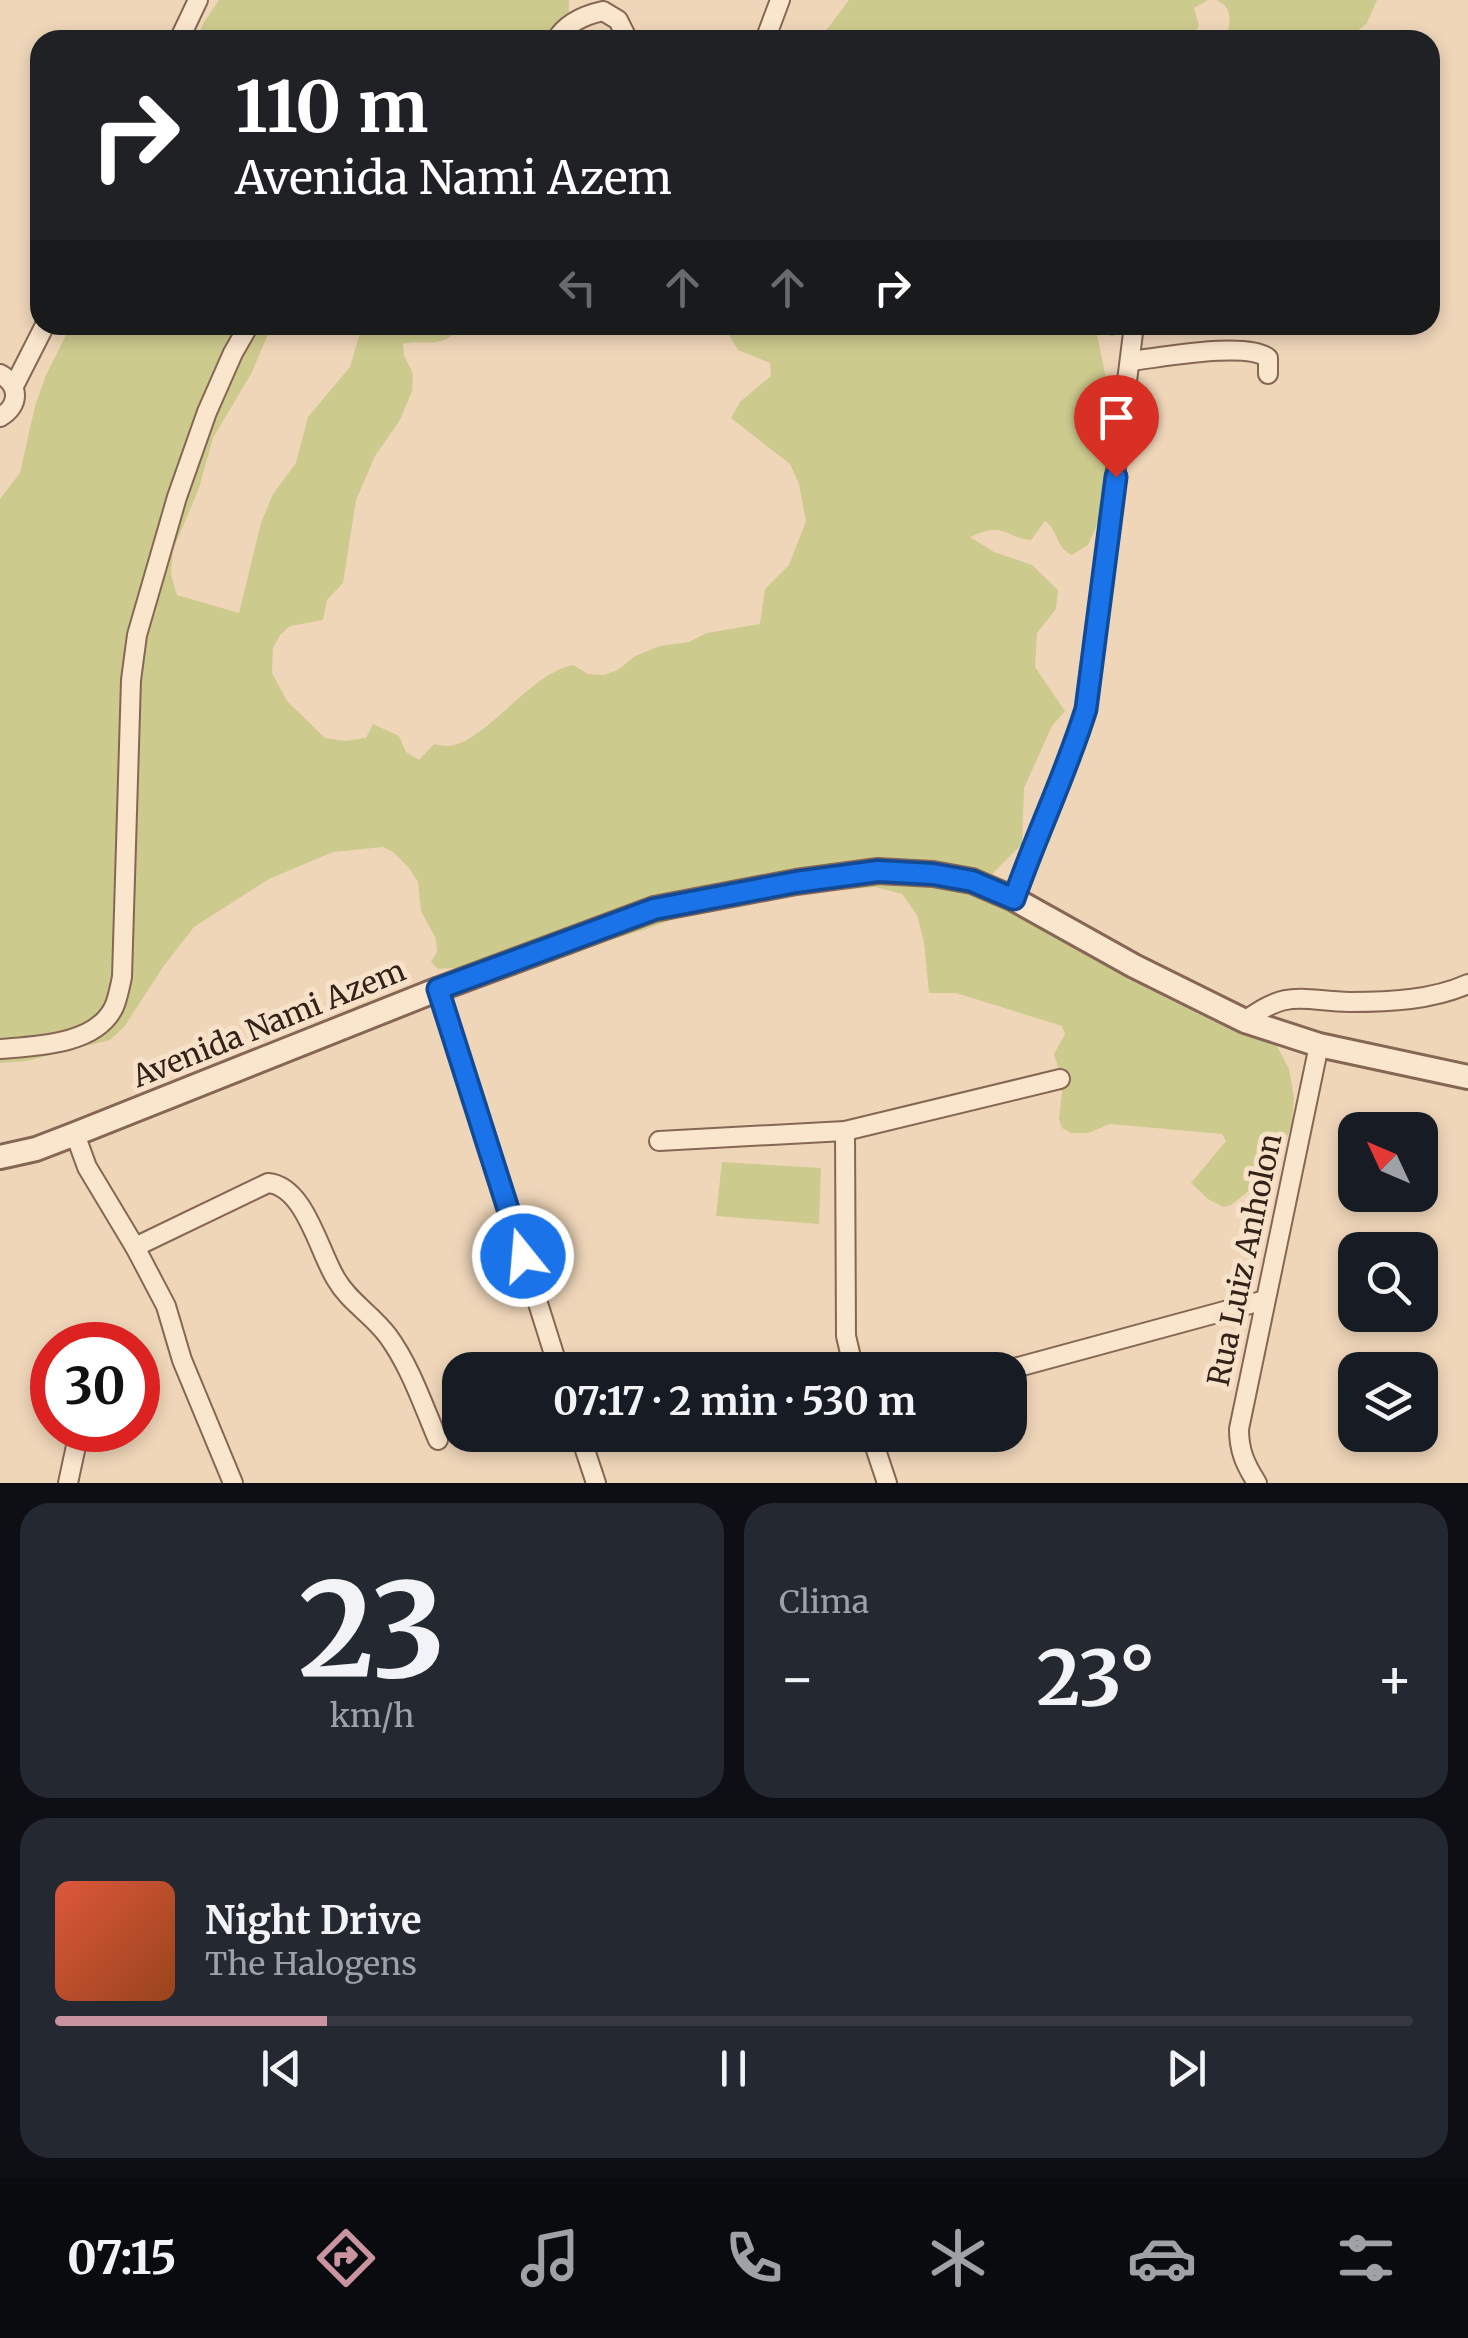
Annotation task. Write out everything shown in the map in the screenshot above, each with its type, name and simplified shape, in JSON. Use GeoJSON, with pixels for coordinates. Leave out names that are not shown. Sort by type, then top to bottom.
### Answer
{"type":"FeatureCollection","features":[{"type":"Feature","properties":{"kind":"street"},"geometry":{"type":"LineString","coordinates":[[184,30],[198,0]]}},
{"type":"Feature","properties":{"kind":"street"},"geometry":{"type":"LineString","coordinates":[[768,30],[780,0]]}},
{"type":"Feature","properties":{"kind":"street"},"geometry":{"type":"LineString","coordinates":[[563,30],[584,16],[604,11],[618,20],[623,30]]}},
{"type":"Feature","properties":{"kind":"street"},"geometry":{"type":"LineString","coordinates":[[0,436],[4,415],[15,400],[7,380],[37,335]]}},
{"type":"Feature","properties":{"kind":"street"},"geometry":{"type":"LineString","coordinates":[[0,1049],[50,1045],[91,1032],[114,1010],[122,976],[131,680],[137,635],[177,497],[207,412],[243,335]]}},
{"type":"Feature","properties":{"kind":"street"},"geometry":{"type":"LineString","coordinates":[[1014,899],[1076,744],[1086,709],[1133,335]]}},
{"type":"Feature","properties":{"kind":"street"},"geometry":{"type":"LineString","coordinates":[[1130,361],[1231,350],[1258,351],[1268,358],[1268,374]]}},
{"type":"Feature","properties":{"kind":"street","name":"Avenida Nami Azem"},"geometry":{"type":"LineString","coordinates":[[0,1157],[74,1134],[438,989],[654,909],[878,871],[972,881],[1014,899],[1245,1022],[1319,1045],[1468,1077]]}},
{"type":"Feature","properties":{"kind":"street"},"geometry":{"type":"LineString","coordinates":[[1245,1022],[1266,1005],[1299,997],[1388,1002],[1426,997],[1468,984]]}},
{"type":"Feature","properties":{"kind":"street"},"geometry":{"type":"LineString","coordinates":[[438,989],[553,1352]]}},
{"type":"Feature","properties":{"kind":"street","name":"Rua Luiz Anholon"},"geometry":{"type":"LineString","coordinates":[[1257,1483],[1244,1464],[1239,1429],[1319,1045]]}},
{"type":"Feature","properties":{"kind":"street"},"geometry":{"type":"LineString","coordinates":[[660,1141],[845,1131],[1060,1079]]}},
{"type":"Feature","properties":{"kind":"street"},"geometry":{"type":"LineString","coordinates":[[845,1131],[846,1336],[850,1352]]}},
{"type":"Feature","properties":{"kind":"street"},"geometry":{"type":"LineString","coordinates":[[74,1134],[87,1167],[166,1306],[182,1360],[233,1483]]}},
{"type":"Feature","properties":{"kind":"street"},"geometry":{"type":"LineString","coordinates":[[135,1247],[268,1183],[278,1184],[300,1204],[344,1292],[386,1332],[400,1354],[438,1440]]}},
{"type":"Feature","properties":{"kind":"street"},"geometry":{"type":"LineString","coordinates":[[1027,1365],[1265,1300]]}},
{"type":"Feature","properties":{"kind":"street"},"geometry":{"type":"LineString","coordinates":[[68,1483],[75,1452]]}},
{"type":"Feature","properties":{"kind":"street"},"geometry":{"type":"LineString","coordinates":[[586,1452],[596,1483]]}},
{"type":"Feature","properties":{"kind":"street"},"geometry":{"type":"LineString","coordinates":[[877,1452],[887,1483]]}},
{"type":"Feature","properties":{"kind":"shaded area"},"geometry":{"type":"Polygon","coordinates":[[[219,0],[569,0],[568,30],[200,30],[219,0]]]}},
{"type":"Feature","properties":{"kind":"shaded area"},"geometry":{"type":"Polygon","coordinates":[[[849,0],[1208,0],[1194,8],[1199,25],[1196,30],[826,30],[849,0]]]}},
{"type":"Feature","properties":{"kind":"shaded area"},"geometry":{"type":"Polygon","coordinates":[[[1216,0],[1377,0],[1367,23],[1358,30],[1228,30],[1228,12],[1216,0]]]}},
{"type":"Feature","properties":{"kind":"shaded area"},"geometry":{"type":"Polygon","coordinates":[[[66,335],[268,335],[252,372],[213,438],[199,488],[173,550],[171,575],[177,595],[239,613],[261,523],[273,494],[296,463],[308,417],[350,367],[359,335],[452,335],[444,340],[403,344],[413,374],[412,391],[400,420],[375,456],[356,500],[343,583],[327,600],[323,620],[290,626],[273,648],[272,673],[287,701],[325,738],[366,738],[373,724],[399,736],[406,752],[419,760],[434,744],[450,746],[479,732],[557,671],[573,665],[588,674],[604,675],[660,646],[760,624],[765,589],[789,565],[806,521],[799,484],[790,464],[731,418],[740,402],[771,376],[770,363],[738,350],[729,335],[1097,335],[1113,411],[1100,518],[1088,545],[1072,555],[1045,521],[1031,540],[996,530],[970,537],[994,552],[1032,565],[1058,590],[1056,609],[1037,633],[1035,667],[1065,711],[1052,726],[1024,788],[1022,844],[994,872],[984,891],[1009,910],[1090,950],[1114,968],[1272,1037],[1289,1069],[1294,1097],[1286,1141],[1265,1178],[1223,1207],[1191,1183],[1226,1141],[1222,1134],[1110,1124],[1088,1133],[1071,1133],[1062,1128],[1059,1119],[1063,1083],[1054,1054],[1065,1034],[1062,1026],[956,993],[929,993],[917,915],[902,894],[875,887],[787,891],[700,909],[585,947],[438,969],[431,962],[437,952],[436,939],[421,911],[418,882],[409,868],[383,847],[333,852],[269,879],[194,927],[124,1027],[110,1040],[27,1061],[0,1063],[0,499],[20,473],[46,375],[66,335]]]}},
{"type":"Feature","properties":{"kind":"shaded area"},"geometry":{"type":"Polygon","coordinates":[[[722,1162],[821,1168],[819,1224],[716,1216],[722,1162]]]}},
{"type":"Feature","properties":{"kind":"route"},"geometry":{"type":"LineString","coordinates":[[523,1256],[438,989],[654,909],[796,882],[878,871],[933,874],[972,881],[1014,899],[1076,744],[1086,709],[1116,477]]}}]}
